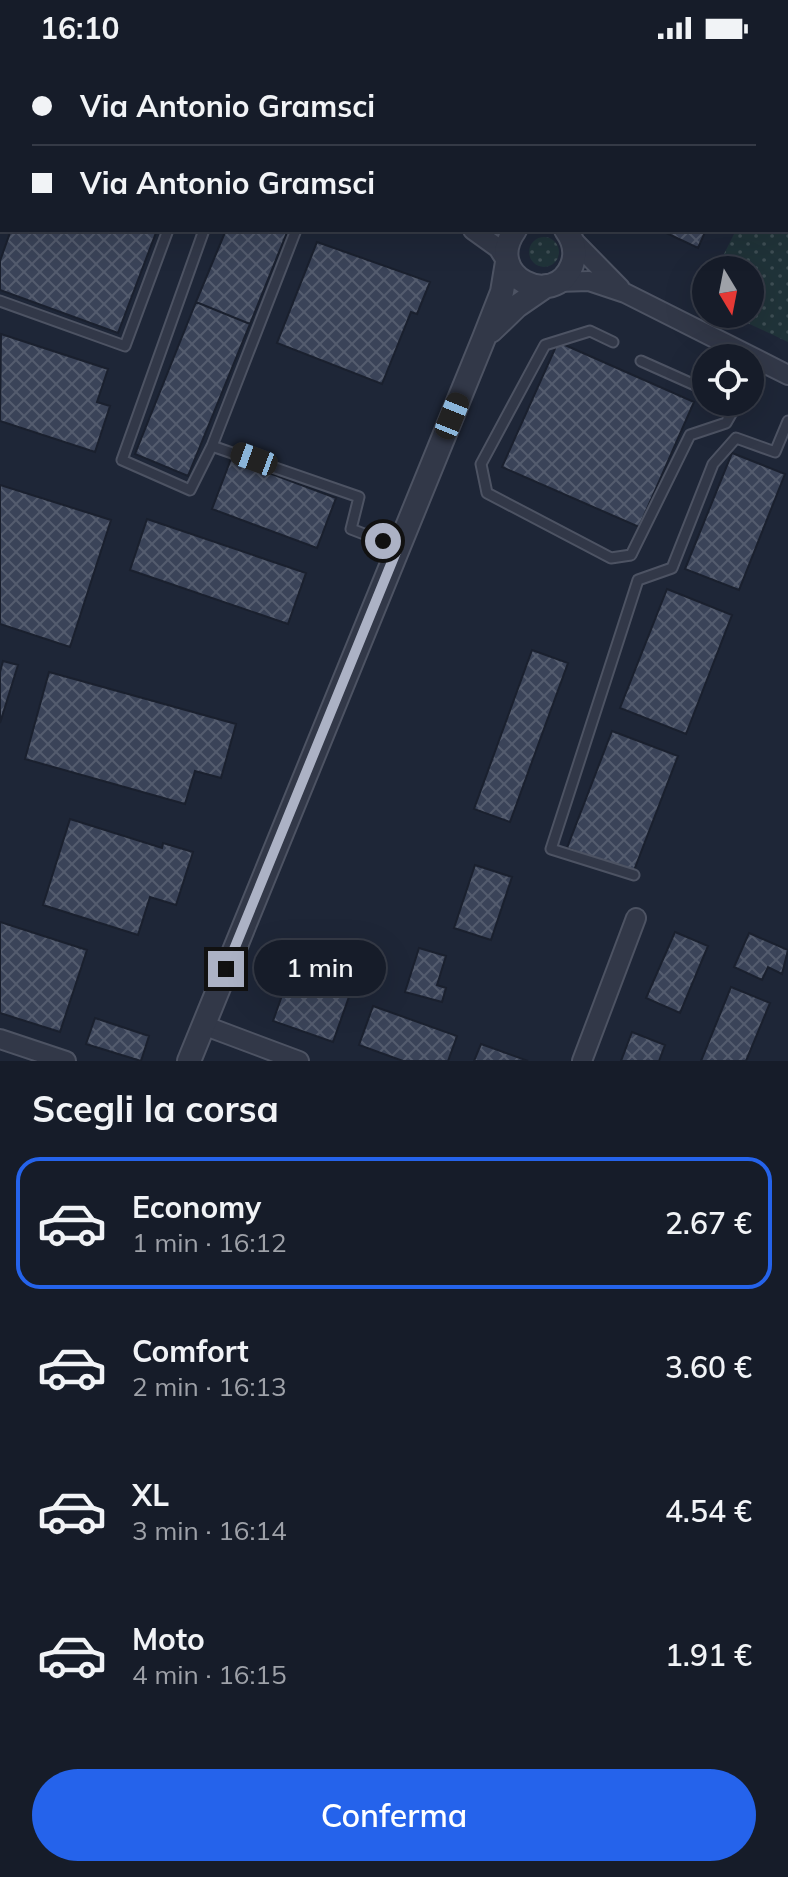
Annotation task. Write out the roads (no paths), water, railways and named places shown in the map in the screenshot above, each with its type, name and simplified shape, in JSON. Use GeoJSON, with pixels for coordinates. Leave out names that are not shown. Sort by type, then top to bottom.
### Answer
{"type":"FeatureCollection","features":[{"type":"Feature","properties":{"kind":"street"},"geometry":{"type":"LineString","coordinates":[[476,232],[498,248],[523,282],[552,284],[589,281],[625,293],[728,344]]}},
{"type":"Feature","properties":{"kind":"street"},"geometry":{"type":"LineString","coordinates":[[189,1061],[484,338],[502,292],[507,246],[514,232]]}},
{"type":"Feature","properties":{"kind":"street"},"geometry":{"type":"LineString","coordinates":[[484,338],[517,306],[552,284],[573,262],[569,233]]}},
{"type":"Feature","properties":{"kind":"street"},"geometry":{"type":"LineString","coordinates":[[569,233],[625,293]]}},
{"type":"Feature","properties":{"kind":"street"},"geometry":{"type":"LineString","coordinates":[[764,362],[788,375]]}},
{"type":"Feature","properties":{"kind":"street"},"geometry":{"type":"LineString","coordinates":[[582,1061],[636,918]]}},
{"type":"Feature","properties":{"kind":"street"},"geometry":{"type":"LineString","coordinates":[[203,1025],[299,1061]]}},
{"type":"Feature","properties":{"kind":"street"},"geometry":{"type":"LineString","coordinates":[[0,1039],[66,1061]]}},
{"type":"Feature","properties":{"kind":"lane"},"geometry":{"type":"LineString","coordinates":[[0,301],[125,346],[167,232]]}},
{"type":"Feature","properties":{"kind":"lane"},"geometry":{"type":"LineString","coordinates":[[203,232],[122,460],[190,490],[212,446],[295,232]]}},
{"type":"Feature","properties":{"kind":"lane"},"geometry":{"type":"LineString","coordinates":[[613,342],[590,331],[545,345],[481,464],[487,493],[611,558],[631,555],[690,435],[726,423],[729,416]]}},
{"type":"Feature","properties":{"kind":"lane"},"geometry":{"type":"LineString","coordinates":[[641,361],[692,384]]}},
{"type":"Feature","properties":{"kind":"lane"},"geometry":{"type":"LineString","coordinates":[[634,875],[551,849],[638,580],[672,568],[713,464],[736,438],[775,452],[788,421]]}},
{"type":"Feature","properties":{"kind":"lane"},"geometry":{"type":"LineString","coordinates":[[212,446],[359,497],[351,529],[398,547]]}}]}
